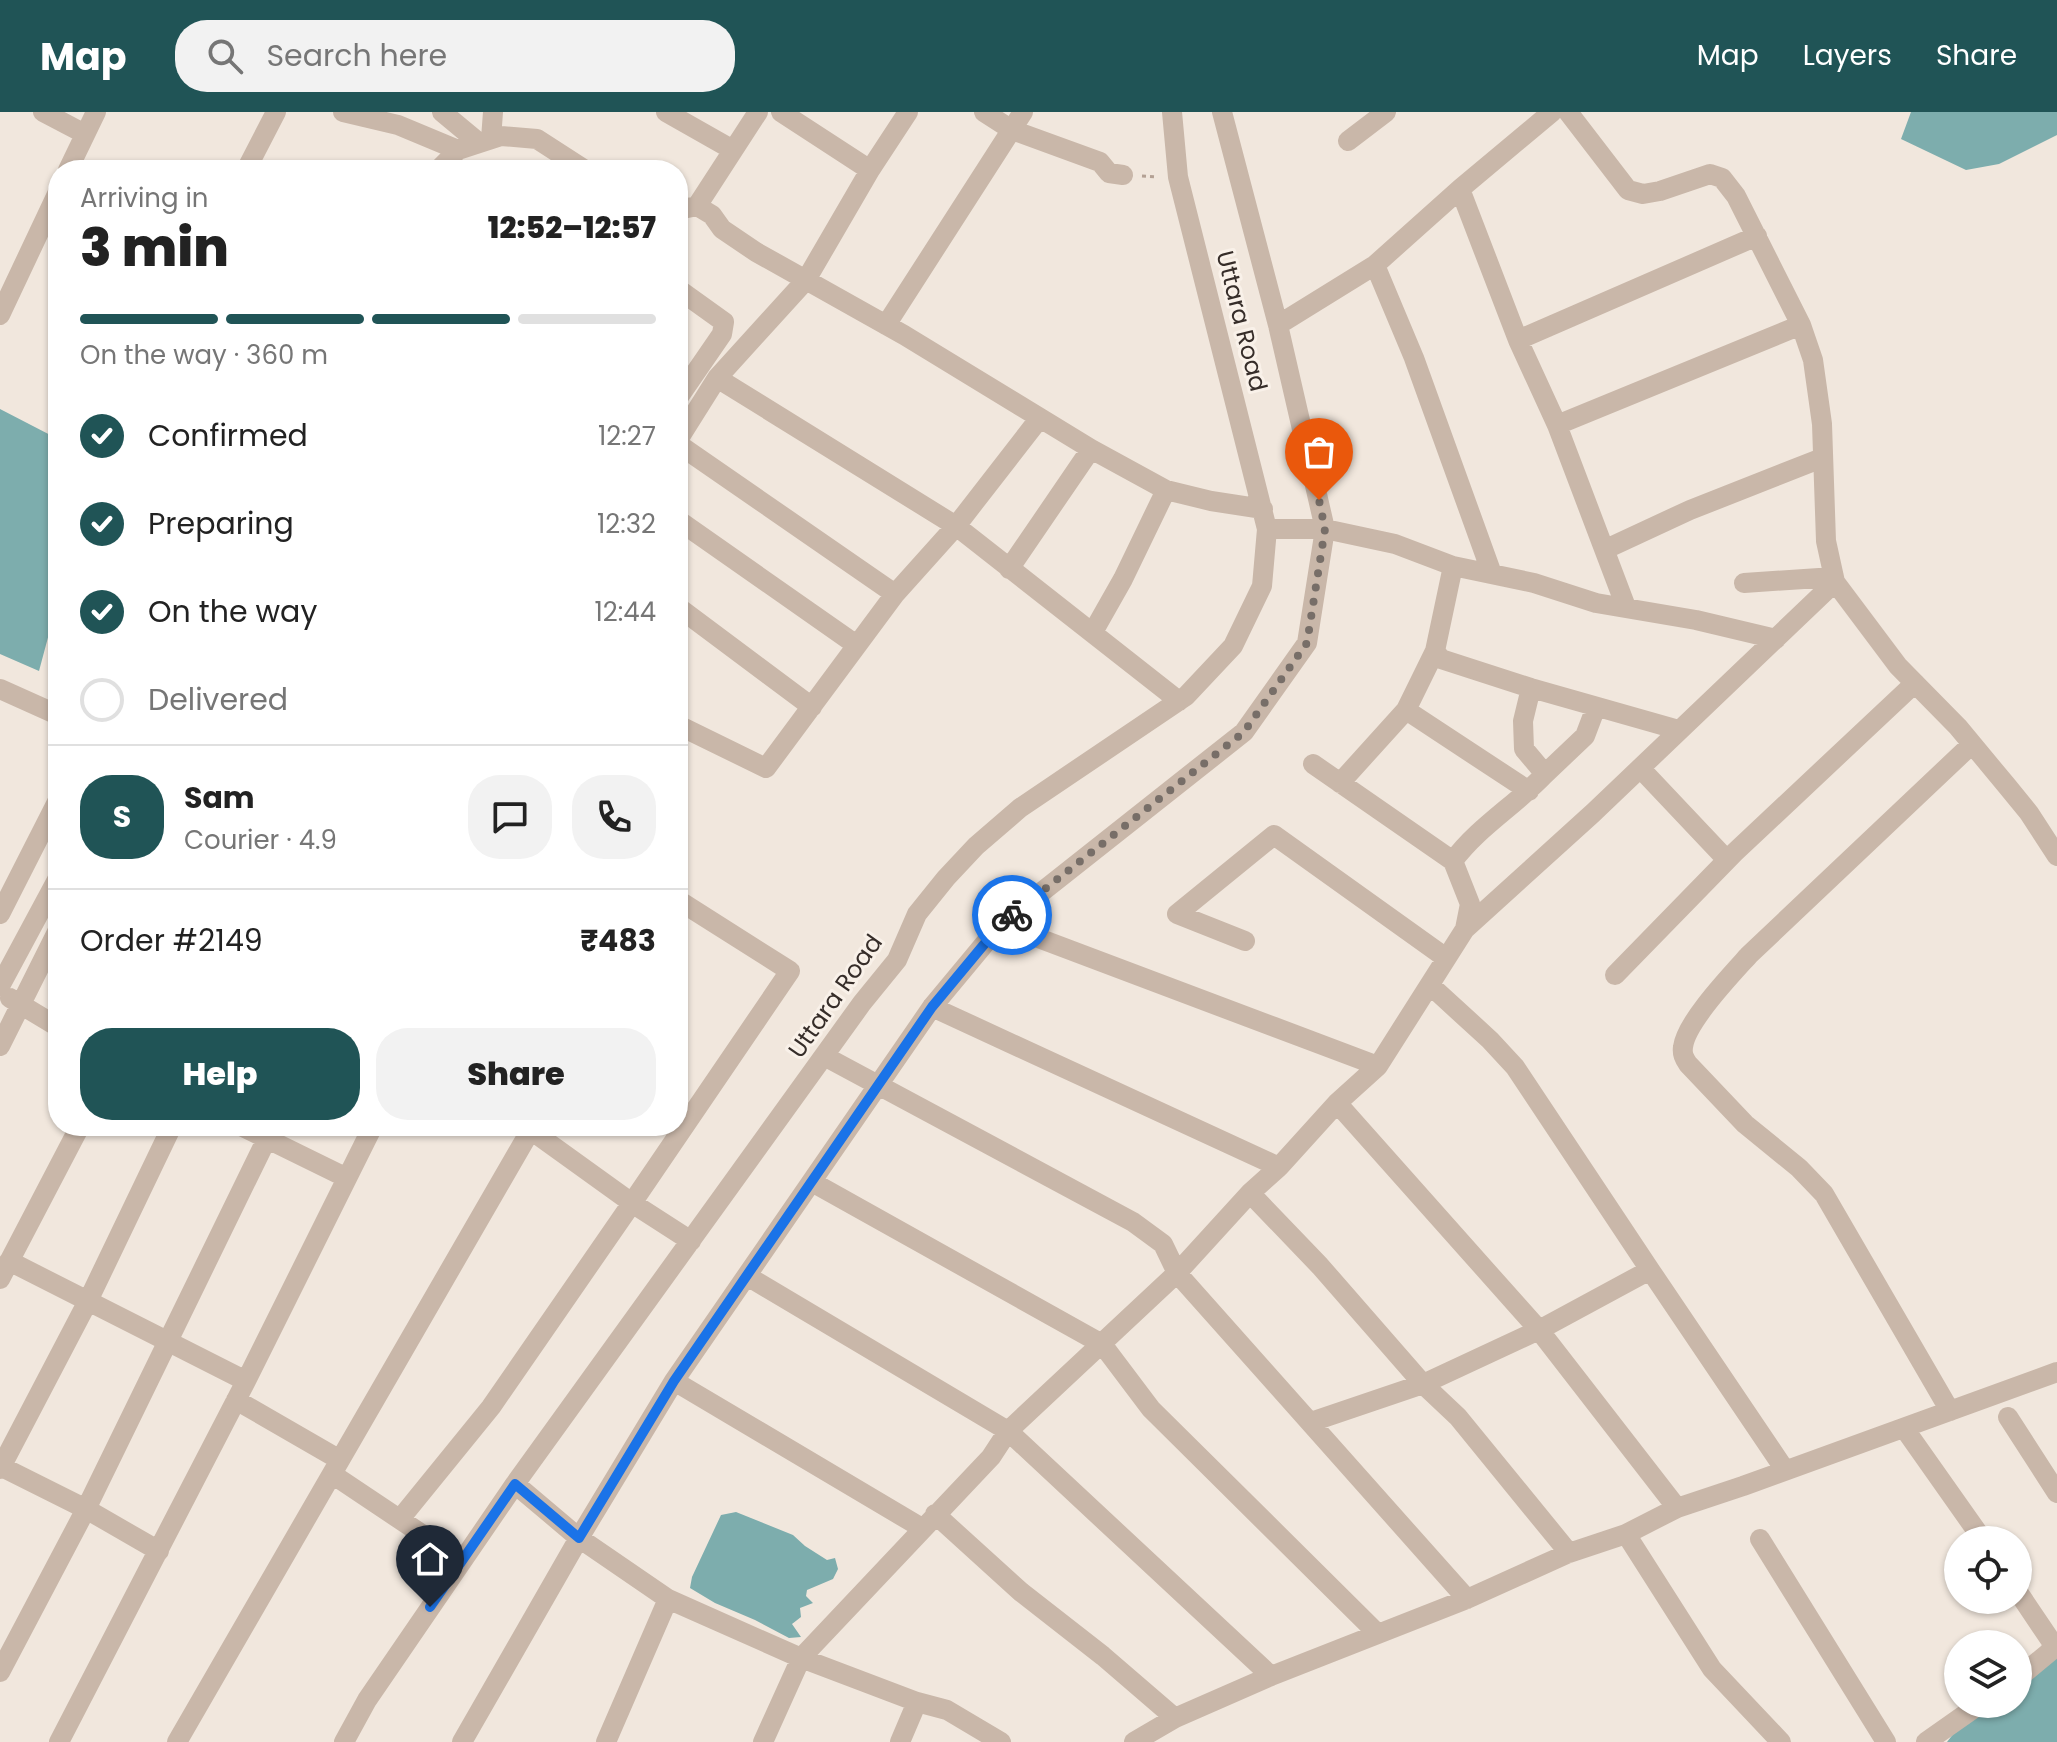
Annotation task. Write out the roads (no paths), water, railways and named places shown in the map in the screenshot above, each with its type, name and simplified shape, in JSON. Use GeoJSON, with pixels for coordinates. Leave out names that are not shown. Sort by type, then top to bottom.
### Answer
{"type":"FeatureCollection","features":[{"type":"Feature","properties":{"kind":"street"},"geometry":{"type":"LineString","coordinates":[[43,112],[85,134]]}},
{"type":"Feature","properties":{"kind":"street"},"geometry":{"type":"LineString","coordinates":[[73,160],[96,112]]}},
{"type":"Feature","properties":{"kind":"street"},"geometry":{"type":"LineString","coordinates":[[251,160],[276,112]]}},
{"type":"Feature","properties":{"kind":"street"},"geometry":{"type":"LineString","coordinates":[[343,112],[398,125],[458,150]]}},
{"type":"Feature","properties":{"kind":"street"},"geometry":{"type":"LineString","coordinates":[[442,112],[484,141]]}},
{"type":"Feature","properties":{"kind":"street"},"geometry":{"type":"LineString","coordinates":[[484,141],[493,112]]}},
{"type":"Feature","properties":{"kind":"street"},"geometry":{"type":"LineString","coordinates":[[666,112],[733,150]]}},
{"type":"Feature","properties":{"kind":"street"},"geometry":{"type":"LineString","coordinates":[[758,112],[688,208],[712,215],[722,229],[738,240],[886,325],[1039,419],[1166,490],[1265,519],[1395,544],[1453,566],[1534,583],[1596,603],[1776,639]]}},
{"type":"Feature","properties":{"kind":"street"},"geometry":{"type":"LineString","coordinates":[[781,112],[870,170]]}},
{"type":"Feature","properties":{"kind":"street"},"geometry":{"type":"LineString","coordinates":[[688,426],[717,378],[806,280],[908,112]]}},
{"type":"Feature","properties":{"kind":"street"},"geometry":{"type":"LineString","coordinates":[[984,112],[1012,130],[1100,162],[1109,173],[1123,175]]}},
{"type":"Feature","properties":{"kind":"street"},"geometry":{"type":"LineString","coordinates":[[886,325],[1023,112]]}},
{"type":"Feature","properties":{"kind":"street","name":"Uttara Road"},"geometry":{"type":"LineString","coordinates":[[344,1742],[367,1700],[462,1561],[521,1489],[691,1241],[897,960],[917,914],[946,878],[976,846],[1020,808],[1179,701],[1233,646],[1262,586],[1265,519],[1178,177],[1172,112]]}},
{"type":"Feature","properties":{"kind":"street"},"geometry":{"type":"LineString","coordinates":[[462,1742],[579,1538],[674,1381],[932,1007],[1001,924],[1244,732],[1307,643],[1325,529],[1278,325],[1222,112]]}},
{"type":"Feature","properties":{"kind":"street"},"geometry":{"type":"LineString","coordinates":[[1348,141],[1386,112]]}},
{"type":"Feature","properties":{"kind":"street"},"geometry":{"type":"LineString","coordinates":[[1278,325],[1375,265],[1552,112]]}},
{"type":"Feature","properties":{"kind":"street"},"geometry":{"type":"LineString","coordinates":[[1568,112],[1628,190],[1643,194],[1660,191],[1710,174],[1722,178],[1736,196],[1801,325],[1813,360],[1819,394],[1826,541],[1835,580],[1876,638],[1972,744],[2029,813],[2057,856]]}},
{"type":"Feature","properties":{"kind":"street"},"geometry":{"type":"LineString","coordinates":[[448,160],[458,150],[501,136],[537,139],[554,160]]}},
{"type":"Feature","properties":{"kind":"street"},"geometry":{"type":"LineString","coordinates":[[1460,189],[1518,340],[1557,425],[1626,607]]}},
{"type":"Feature","properties":{"kind":"street"},"geometry":{"type":"LineString","coordinates":[[0,315],[48,213]]}},
{"type":"Feature","properties":{"kind":"street"},"geometry":{"type":"LineString","coordinates":[[1518,340],[1757,236]]}},
{"type":"Feature","properties":{"kind":"street"},"geometry":{"type":"LineString","coordinates":[[1375,265],[1414,358],[1492,574]]}},
{"type":"Feature","properties":{"kind":"street"},"geometry":{"type":"LineString","coordinates":[[688,296],[724,322],[722,334],[688,383]]}},
{"type":"Feature","properties":{"kind":"street"},"geometry":{"type":"LineString","coordinates":[[1557,425],[1801,325]]}},
{"type":"Feature","properties":{"kind":"street"},"geometry":{"type":"LineString","coordinates":[[717,378],[956,526],[1179,701]]}},
{"type":"Feature","properties":{"kind":"street"},"geometry":{"type":"LineString","coordinates":[[688,730],[766,768],[855,644],[956,526],[1039,419]]}},
{"type":"Feature","properties":{"kind":"street"},"geometry":{"type":"LineString","coordinates":[[688,449],[895,594]]}},
{"type":"Feature","properties":{"kind":"street"},"geometry":{"type":"LineString","coordinates":[[1009,569],[1091,449]]}},
{"type":"Feature","properties":{"kind":"street"},"geometry":{"type":"LineString","coordinates":[[1606,549],[1690,510],[1822,458]]}},
{"type":"Feature","properties":{"kind":"street"},"geometry":{"type":"LineString","coordinates":[[1093,632],[1123,579],[1166,490]]}},
{"type":"Feature","properties":{"kind":"street"},"geometry":{"type":"LineString","coordinates":[[688,527],[855,644]]}},
{"type":"Feature","properties":{"kind":"street"},"geometry":{"type":"LineString","coordinates":[[1340,783],[1406,710],[1435,651],[1453,566]]}},
{"type":"Feature","properties":{"kind":"street"},"geometry":{"type":"LineString","coordinates":[[1744,583],[1835,580]]}},
{"type":"Feature","properties":{"kind":"street"},"geometry":{"type":"LineString","coordinates":[[763,1742],[801,1658],[991,1457],[1008,1431],[1177,1273],[1337,1103],[1378,1066],[1465,929],[1640,768],[1835,580]]}},
{"type":"Feature","properties":{"kind":"street"},"geometry":{"type":"LineString","coordinates":[[688,614],[812,707]]}},
{"type":"Feature","properties":{"kind":"street"},"geometry":{"type":"LineString","coordinates":[[1435,651],[1441,659],[1679,730]]}},
{"type":"Feature","properties":{"kind":"street"},"geometry":{"type":"LineString","coordinates":[[1615,975],[1727,860],[1915,683]]}},
{"type":"Feature","properties":{"kind":"street"},"geometry":{"type":"LineString","coordinates":[[1531,688],[1523,721],[1524,749],[1545,774]]}},
{"type":"Feature","properties":{"kind":"street"},"geometry":{"type":"LineString","coordinates":[[0,689],[48,711]]}},
{"type":"Feature","properties":{"kind":"street"},"geometry":{"type":"LineString","coordinates":[[1453,861],[1469,840],[1529,791],[1585,736],[1596,707]]}},
{"type":"Feature","properties":{"kind":"street"},"geometry":{"type":"LineString","coordinates":[[1406,710],[1529,791]]}},
{"type":"Feature","properties":{"kind":"street"},"geometry":{"type":"LineString","coordinates":[[1950,1411],[1824,1194],[1799,1168],[1745,1124],[1688,1064],[1683,1056],[1683,1045],[1688,1032],[1714,994],[1749,955],[1972,744]]}},
{"type":"Feature","properties":{"kind":"street"},"geometry":{"type":"LineString","coordinates":[[1313,764],[1453,861],[1470,904],[1465,929]]}},
{"type":"Feature","properties":{"kind":"street"},"geometry":{"type":"LineString","coordinates":[[1640,768],[1727,860]]}},
{"type":"Feature","properties":{"kind":"street"},"geometry":{"type":"LineString","coordinates":[[0,914],[48,820]]}},
{"type":"Feature","properties":{"kind":"street"},"geometry":{"type":"LineString","coordinates":[[1245,941],[1177,914],[1274,835],[1446,958]]}},
{"type":"Feature","properties":{"kind":"street"},"geometry":{"type":"LineString","coordinates":[[48,897],[0,989],[48,1021]]}},
{"type":"Feature","properties":{"kind":"street"},"geometry":{"type":"LineString","coordinates":[[688,906],[790,971],[688,1121]]}},
{"type":"Feature","properties":{"kind":"street"},"geometry":{"type":"LineString","coordinates":[[1001,924],[1378,1066]]}},
{"type":"Feature","properties":{"kind":"street"},"geometry":{"type":"LineString","coordinates":[[0,1046],[48,950]]}},
{"type":"Feature","properties":{"kind":"street"},"geometry":{"type":"LineString","coordinates":[[1430,985],[1515,1067],[1785,1470]]}},
{"type":"Feature","properties":{"kind":"street"},"geometry":{"type":"LineString","coordinates":[[932,1007],[1279,1167]]}},
{"type":"Feature","properties":{"kind":"street"},"geometry":{"type":"LineString","coordinates":[[824,1056],[1133,1222],[1163,1244],[1177,1273],[1467,1599]]}},
{"type":"Feature","properties":{"kind":"street"},"geometry":{"type":"LineString","coordinates":[[1337,1103],[1539,1330],[1677,1508]]}},
{"type":"Feature","properties":{"kind":"street"},"geometry":{"type":"LineString","coordinates":[[75,1136],[5,1270],[88,1301],[167,1342],[241,1390],[400,1519],[462,1561]]}},
{"type":"Feature","properties":{"kind":"street"},"geometry":{"type":"LineString","coordinates":[[159,1551],[86,1509],[0,1467],[88,1301],[167,1136]]}},
{"type":"Feature","properties":{"kind":"street"},"geometry":{"type":"LineString","coordinates":[[0,1672],[86,1509],[268,1136]]}},
{"type":"Feature","properties":{"kind":"street"},"geometry":{"type":"LineString","coordinates":[[277,1136],[347,1178]]}},
{"type":"Feature","properties":{"kind":"street"},"geometry":{"type":"LineString","coordinates":[[59,1742],[368,1136]]}},
{"type":"Feature","properties":{"kind":"street"},"geometry":{"type":"LineString","coordinates":[[177,1742],[525,1136]]}},
{"type":"Feature","properties":{"kind":"street"},"geometry":{"type":"LineString","coordinates":[[542,1136],[632,1203],[691,1241]]}},
{"type":"Feature","properties":{"kind":"street"},"geometry":{"type":"LineString","coordinates":[[400,1519],[491,1407],[678,1136]]}},
{"type":"Feature","properties":{"kind":"street"},"geometry":{"type":"LineString","coordinates":[[812,1182],[1102,1344],[1151,1409],[1376,1632]]}},
{"type":"Feature","properties":{"kind":"street"},"geometry":{"type":"LineString","coordinates":[[1250,1193],[1320,1266],[1423,1384],[1458,1417],[1569,1553]]}},
{"type":"Feature","properties":{"kind":"street"},"geometry":{"type":"LineString","coordinates":[[1311,1422],[1423,1384],[1539,1330],[1650,1270]]}},
{"type":"Feature","properties":{"kind":"street"},"geometry":{"type":"LineString","coordinates":[[747,1276],[1008,1431],[1271,1676]]}},
{"type":"Feature","properties":{"kind":"street"},"geometry":{"type":"LineString","coordinates":[[1134,1742],[1175,1718],[1271,1676],[1376,1632],[1467,1599],[1569,1553],[1626,1534],[1677,1508],[2057,1372]]}},
{"type":"Feature","properties":{"kind":"street"},"geometry":{"type":"LineString","coordinates":[[674,1381],[928,1521],[1103,1656],[1175,1718]]}},
{"type":"Feature","properties":{"kind":"street"},"geometry":{"type":"LineString","coordinates":[[2008,1417],[2057,1493]]}},
{"type":"Feature","properties":{"kind":"street"},"geometry":{"type":"LineString","coordinates":[[1904,1428],[1973,1526]]}},
{"type":"Feature","properties":{"kind":"street"},"geometry":{"type":"LineString","coordinates":[[521,1489],[579,1538],[668,1599],[801,1658],[917,1702],[947,1710],[1001,1742]]}},
{"type":"Feature","properties":{"kind":"street"},"geometry":{"type":"LineString","coordinates":[[1626,1534],[1712,1669],[1781,1742]]}},
{"type":"Feature","properties":{"kind":"street"},"geometry":{"type":"LineString","coordinates":[[1760,1539],[1886,1742]]}},
{"type":"Feature","properties":{"kind":"street"},"geometry":{"type":"LineString","coordinates":[[606,1742],[668,1599]]}},
{"type":"Feature","properties":{"kind":"street"},"geometry":{"type":"LineString","coordinates":[[2032,1610],[2054,1638],[2050,1654],[2032,1668]]}},
{"type":"Feature","properties":{"kind":"street"},"geometry":{"type":"LineString","coordinates":[[900,1742],[917,1702]]}},
{"type":"Feature","properties":{"kind":"street"},"geometry":{"type":"LineString","coordinates":[[1926,1742],[1960,1718]]}},
{"type":"Feature","properties":{"kind":"water"},"geometry":{"type":"Polygon","coordinates":[[[1911,112],[2057,112],[2057,135],[1999,164],[1966,170],[1901,139],[1911,112]]]}},
{"type":"Feature","properties":{"kind":"water"},"geometry":{"type":"Polygon","coordinates":[[[0,409],[48,434],[48,637],[39,671],[0,654],[0,409]]]}},
{"type":"Feature","properties":{"kind":"water"},"geometry":{"type":"Polygon","coordinates":[[[736,1512],[793,1535],[827,1560],[835,1558],[838,1569],[833,1579],[807,1590],[806,1596],[813,1603],[800,1608],[801,1617],[792,1624],[801,1637],[789,1638],[690,1588],[692,1577],[721,1515],[736,1512]]]}},
{"type":"Feature","properties":{"kind":"water"},"geometry":{"type":"Polygon","coordinates":[[[2057,1653],[2057,1742],[1947,1742],[1967,1718],[2032,1718],[2032,1671],[2057,1653]]]}}]}
